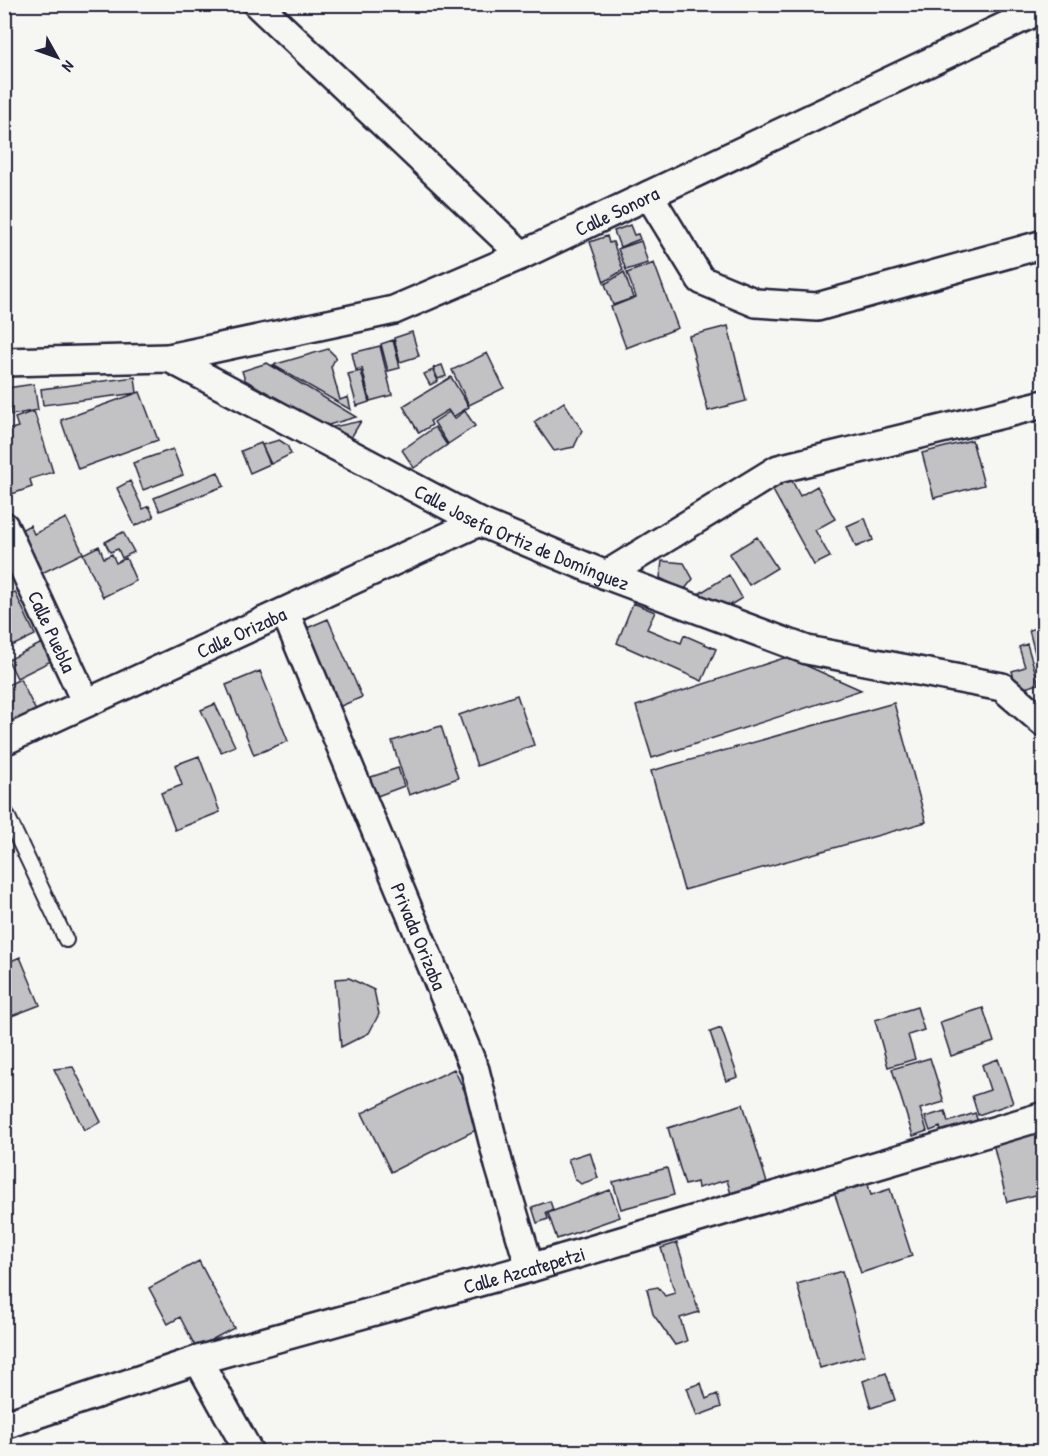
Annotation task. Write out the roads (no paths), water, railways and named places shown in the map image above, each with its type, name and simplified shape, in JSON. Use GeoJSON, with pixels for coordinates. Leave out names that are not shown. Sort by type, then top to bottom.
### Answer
{"type":"FeatureCollection","features":[{"type":"Feature","properties":{"kind":"street"},"geometry":{"type":"LineString","coordinates":[[258,4],[522,255]]}},
{"type":"Feature","properties":{"kind":"street","name":"Calle Sonora"},"geometry":{"type":"LineString","coordinates":[[169,358],[394,310],[522,255],[1044,8]]}},
{"type":"Feature","properties":{"kind":"street"},"geometry":{"type":"LineString","coordinates":[[649,195],[701,280],[756,303],[818,308],[1044,244]]}},
{"type":"Feature","properties":{"kind":"street","name":"Calle Josefa Ortiz de Domínguez"},"geometry":{"type":"LineString","coordinates":[[4,362],[169,358],[479,522],[606,575],[807,650],[1002,687],[1044,723]]}},
{"type":"Feature","properties":{"kind":"street"},"geometry":{"type":"LineString","coordinates":[[606,575],[778,469],[1044,404]]}},
{"type":"Feature","properties":{"kind":"street","name":"Calle Orizaba"},"geometry":{"type":"LineString","coordinates":[[4,741],[479,522]]}},
{"type":"Feature","properties":{"kind":"street","name":"Calle Puebla"},"geometry":{"type":"LineString","coordinates":[[4,526],[86,703]]}},
{"type":"Feature","properties":{"kind":"street","name":"Privada Orizaba"},"geometry":{"type":"LineString","coordinates":[[285,612],[475,1070],[531,1268]]}},
{"type":"Feature","properties":{"kind":"street","name":"Calle Azcatepetzi"},"geometry":{"type":"LineString","coordinates":[[4,1425],[198,1359],[531,1268],[1044,1116]]}},
{"type":"Feature","properties":{"kind":"street"},"geometry":{"type":"LineString","coordinates":[[198,1359],[249,1452]]}},
{"type":"Feature","properties":{"kind":"lane"},"geometry":{"type":"LineString","coordinates":[[4,809],[66,940]]}}]}
